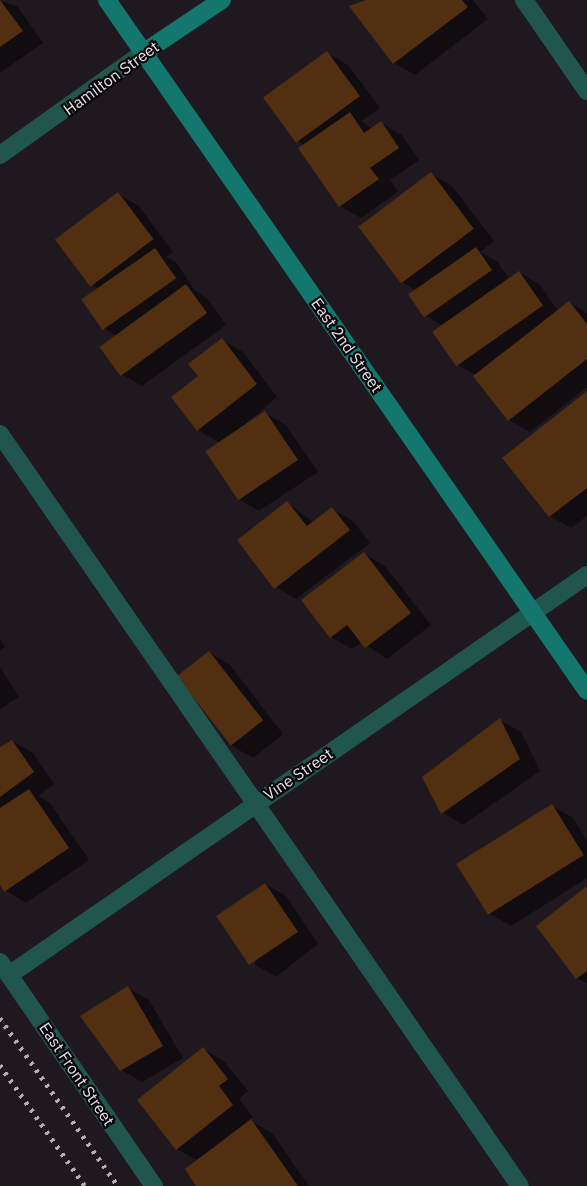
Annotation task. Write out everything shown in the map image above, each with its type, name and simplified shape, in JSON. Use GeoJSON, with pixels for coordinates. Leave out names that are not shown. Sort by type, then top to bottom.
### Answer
{"type":"FeatureCollection","features":[{"type":"Feature","properties":{"kind":"street","name":"East 2nd Street"},"geometry":{"type":"LineString","coordinates":[[107,0],[587,691]]}},
{"type":"Feature","properties":{"kind":"street","name":"Hamilton Street"},"geometry":{"type":"LineString","coordinates":[[0,155],[222,0]]}},
{"type":"Feature","properties":{"kind":"street"},"geometry":{"type":"LineString","coordinates":[[524,0],[587,91]]}},
{"type":"Feature","properties":{"kind":"street"},"geometry":{"type":"LineString","coordinates":[[0,434],[519,1186]]}},
{"type":"Feature","properties":{"kind":"street","name":"Vine Street"},"geometry":{"type":"LineString","coordinates":[[5,969],[256,803],[587,575]]}},
{"type":"Feature","properties":{"kind":"street","name":"East Front Street"},"geometry":{"type":"LineString","coordinates":[[5,969],[154,1186]]}},
{"type":"Feature","properties":{"kind":"building"},"geometry":{"type":"Polygon","coordinates":[[[0,0],[23,31],[0,47],[0,0]]]}},
{"type":"Feature","properties":{"kind":"building"},"geometry":{"type":"Polygon","coordinates":[[[366,0],[462,0],[468,7],[393,64],[349,6],[366,0]]]}},
{"type":"Feature","properties":{"kind":"building"},"geometry":{"type":"Polygon","coordinates":[[[327,51],[360,96],[296,143],[263,97],[327,51]]]}},
{"type":"Feature","properties":{"kind":"building"},"geometry":{"type":"Polygon","coordinates":[[[350,112],[364,133],[381,121],[399,148],[370,168],[379,179],[339,207],[298,148],[350,112]]]}},
{"type":"Feature","properties":{"kind":"building"},"geometry":{"type":"Polygon","coordinates":[[[431,172],[474,229],[401,283],[358,227],[431,172]]]}},
{"type":"Feature","properties":{"kind":"building"},"geometry":{"type":"Polygon","coordinates":[[[118,192],[154,239],[90,287],[55,240],[118,192]]]}},
{"type":"Feature","properties":{"kind":"building"},"geometry":{"type":"Polygon","coordinates":[[[476,247],[492,270],[424,318],[408,295],[476,247]]]}},
{"type":"Feature","properties":{"kind":"building"},"geometry":{"type":"Polygon","coordinates":[[[155,248],[176,278],[102,330],[81,300],[155,248]]]}},
{"type":"Feature","properties":{"kind":"building"},"geometry":{"type":"Polygon","coordinates":[[[519,271],[543,305],[456,366],[432,332],[519,271]]]}},
{"type":"Feature","properties":{"kind":"building"},"geometry":{"type":"Polygon","coordinates":[[[186,284],[207,313],[121,376],[99,347],[186,284]]]}},
{"type":"Feature","properties":{"kind":"building"},"geometry":{"type":"Polygon","coordinates":[[[569,301],[587,324],[587,359],[508,421],[473,376],[569,301]]]}},
{"type":"Feature","properties":{"kind":"building"},"geometry":{"type":"Polygon","coordinates":[[[222,338],[257,384],[197,431],[171,397],[198,376],[188,364],[222,338]]]}},
{"type":"Feature","properties":{"kind":"building"},"geometry":{"type":"Polygon","coordinates":[[[587,391],[587,488],[549,517],[502,458],[587,391]]]}},
{"type":"Feature","properties":{"kind":"building"},"geometry":{"type":"Polygon","coordinates":[[[265,411],[298,460],[238,500],[205,451],[265,411]]]}},
{"type":"Feature","properties":{"kind":"building"},"geometry":{"type":"Polygon","coordinates":[[[287,501],[307,526],[332,507],[350,530],[274,589],[237,540],[287,501]]]}},
{"type":"Feature","properties":{"kind":"building"},"geometry":{"type":"Polygon","coordinates":[[[364,552],[411,613],[365,648],[347,625],[330,638],[301,600],[364,552]]]}},
{"type":"Feature","properties":{"kind":"building"},"geometry":{"type":"Polygon","coordinates":[[[209,651],[263,720],[231,746],[177,676],[209,651]]]}},
{"type":"Feature","properties":{"kind":"building"},"geometry":{"type":"Polygon","coordinates":[[[500,718],[520,759],[441,814],[422,777],[500,718]]]}},
{"type":"Feature","properties":{"kind":"building"},"geometry":{"type":"Polygon","coordinates":[[[12,740],[34,772],[0,797],[0,747],[12,740]]]}},
{"type":"Feature","properties":{"kind":"building"},"geometry":{"type":"Polygon","coordinates":[[[29,789],[69,848],[4,892],[0,885],[0,808],[29,789]]]}},
{"type":"Feature","properties":{"kind":"building"},"geometry":{"type":"Polygon","coordinates":[[[552,804],[584,855],[488,915],[456,864],[552,804]]]}},
{"type":"Feature","properties":{"kind":"building"},"geometry":{"type":"Polygon","coordinates":[[[265,883],[298,932],[249,965],[216,916],[265,883]]]}},
{"type":"Feature","properties":{"kind":"building"},"geometry":{"type":"Polygon","coordinates":[[[587,886],[587,971],[576,979],[536,926],[587,886]]]}},
{"type":"Feature","properties":{"kind":"building"},"geometry":{"type":"Polygon","coordinates":[[[128,986],[163,1046],[120,1071],[80,1016],[128,986]]]}},
{"type":"Feature","properties":{"kind":"building"},"geometry":{"type":"Polygon","coordinates":[[[203,1047],[228,1079],[219,1086],[233,1105],[176,1150],[137,1100],[203,1047]]]}},
{"type":"Feature","properties":{"kind":"building"},"geometry":{"type":"Polygon","coordinates":[[[251,1119],[298,1186],[196,1186],[185,1169],[251,1119]]]}},
{"type":"Feature","properties":{"kind":"railway"},"geometry":{"type":"LineString","coordinates":[[0,1018],[118,1186]]}},
{"type":"Feature","properties":{"kind":"railway"},"geometry":{"type":"LineString","coordinates":[[0,1065],[85,1186]]}}]}
